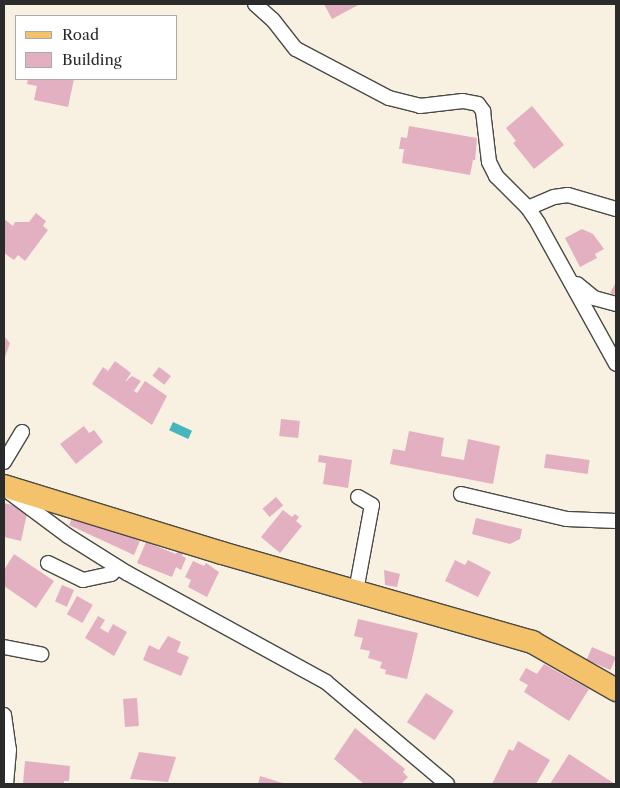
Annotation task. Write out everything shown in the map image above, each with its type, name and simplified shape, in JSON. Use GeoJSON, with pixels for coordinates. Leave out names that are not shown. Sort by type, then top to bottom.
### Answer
{"type":"FeatureCollection","features":[{"type":"Feature","properties":{"kind":"main road"},"geometry":{"type":"LineString","coordinates":[[4,487],[532,642],[616,690]]}},
{"type":"Feature","properties":{"kind":"street"},"geometry":{"type":"LineString","coordinates":[[255,4],[273,20],[296,49],[389,98],[420,106],[463,102],[478,104],[483,111],[489,162],[496,176],[528,208],[572,281],[616,364]]}},
{"type":"Feature","properties":{"kind":"street"},"geometry":{"type":"LineString","coordinates":[[528,208],[554,196],[568,195],[616,209]]}},
{"type":"Feature","properties":{"kind":"street"},"geometry":{"type":"LineString","coordinates":[[572,281],[594,298],[616,304]]}},
{"type":"Feature","properties":{"kind":"street"},"geometry":{"type":"LineString","coordinates":[[4,462],[22,432]]}},
{"type":"Feature","properties":{"kind":"street"},"geometry":{"type":"LineString","coordinates":[[4,487],[68,536],[118,568],[326,682],[447,784]]}},
{"type":"Feature","properties":{"kind":"street"},"geometry":{"type":"LineString","coordinates":[[460,494],[567,519],[616,521]]}},
{"type":"Feature","properties":{"kind":"street"},"geometry":{"type":"LineString","coordinates":[[356,591],[372,505],[358,497]]}},
{"type":"Feature","properties":{"kind":"street"},"geometry":{"type":"LineString","coordinates":[[48,563],[83,580],[112,574],[118,568]]}},
{"type":"Feature","properties":{"kind":"street"},"geometry":{"type":"LineString","coordinates":[[4,647],[41,654]]}},
{"type":"Feature","properties":{"kind":"street"},"geometry":{"type":"LineString","coordinates":[[4,715],[10,750],[6,784]]}},
{"type":"Feature","properties":{"kind":"water"},"geometry":{"type":"Polygon","coordinates":[[[173,422],[192,431],[188,439],[169,430],[173,422]]]}},
{"type":"Feature","properties":{"kind":"building"},"geometry":{"type":"Polygon","coordinates":[[[324,4],[360,4],[332,19],[324,4]]]}},
{"type":"Feature","properties":{"kind":"building"},"geometry":{"type":"Polygon","coordinates":[[[28,80],[74,80],[68,107],[34,100],[37,86],[27,84],[28,80]]]}},
{"type":"Feature","properties":{"kind":"building"},"geometry":{"type":"Polygon","coordinates":[[[532,106],[564,145],[534,169],[513,143],[516,141],[506,128],[532,106]]]}},
{"type":"Feature","properties":{"kind":"building"},"geometry":{"type":"Polygon","coordinates":[[[409,126],[477,138],[475,160],[473,160],[470,175],[402,163],[404,149],[399,149],[401,137],[407,138],[409,126]]]}},
{"type":"Feature","properties":{"kind":"building"},"geometry":{"type":"Polygon","coordinates":[[[36,213],[46,221],[43,226],[48,230],[25,261],[18,255],[14,260],[4,253],[4,219],[13,226],[15,222],[29,222],[36,213]]]}},
{"type":"Feature","properties":{"kind":"building"},"geometry":{"type":"Polygon","coordinates":[[[582,229],[593,234],[604,249],[595,254],[597,258],[580,267],[565,238],[582,229]]]}},
{"type":"Feature","properties":{"kind":"building"},"geometry":{"type":"Polygon","coordinates":[[[616,282],[616,295],[610,293],[616,282]]]}},
{"type":"Feature","properties":{"kind":"building"},"geometry":{"type":"Polygon","coordinates":[[[4,336],[10,343],[4,360],[4,336]]]}},
{"type":"Feature","properties":{"kind":"building"},"geometry":{"type":"Polygon","coordinates":[[[115,361],[131,373],[125,382],[132,376],[141,381],[134,391],[137,393],[145,381],[167,396],[152,425],[92,384],[103,367],[108,371],[115,361]]]}},
{"type":"Feature","properties":{"kind":"building"},"geometry":{"type":"Polygon","coordinates":[[[159,367],[171,376],[164,385],[152,376],[159,367]]]}},
{"type":"Feature","properties":{"kind":"building"},"geometry":{"type":"Polygon","coordinates":[[[281,419],[300,421],[298,438],[279,436],[281,419]]]}},
{"type":"Feature","properties":{"kind":"building"},"geometry":{"type":"Polygon","coordinates":[[[84,426],[89,433],[94,430],[103,442],[76,464],[60,444],[84,426]]]}},
{"type":"Feature","properties":{"kind":"building"},"geometry":{"type":"Polygon","coordinates":[[[409,431],[444,438],[441,456],[464,460],[468,439],[500,446],[493,484],[390,464],[393,449],[405,451],[409,431]]]}},
{"type":"Feature","properties":{"kind":"building"},"geometry":{"type":"Polygon","coordinates":[[[546,454],[590,460],[588,474],[544,468],[546,454]]]}},
{"type":"Feature","properties":{"kind":"building"},"geometry":{"type":"Polygon","coordinates":[[[319,455],[352,460],[348,488],[323,484],[326,463],[318,462],[319,455]]]}},
{"type":"Feature","properties":{"kind":"building"},"geometry":{"type":"Polygon","coordinates":[[[276,497],[283,505],[270,517],[262,509],[276,497]]]}},
{"type":"Feature","properties":{"kind":"building"},"geometry":{"type":"Polygon","coordinates":[[[4,503],[28,509],[21,541],[4,537],[4,503]]]}},
{"type":"Feature","properties":{"kind":"building"},"geometry":{"type":"Polygon","coordinates":[[[283,510],[292,517],[295,514],[299,517],[296,521],[302,526],[280,553],[261,537],[283,510]]]}},
{"type":"Feature","properties":{"kind":"building"},"geometry":{"type":"Polygon","coordinates":[[[74,514],[140,541],[134,555],[69,525],[74,514]]]}},
{"type":"Feature","properties":{"kind":"building"},"geometry":{"type":"Polygon","coordinates":[[[476,518],[522,529],[520,539],[510,544],[472,534],[476,518]]]}},
{"type":"Feature","properties":{"kind":"building"},"geometry":{"type":"Polygon","coordinates":[[[146,542],[176,554],[179,548],[184,550],[182,556],[186,558],[181,570],[176,567],[172,577],[137,563],[146,542]]]}},
{"type":"Feature","properties":{"kind":"building"},"geometry":{"type":"Polygon","coordinates":[[[14,554],[54,581],[36,608],[4,586],[4,570],[14,554]]]}},
{"type":"Feature","properties":{"kind":"building"},"geometry":{"type":"Polygon","coordinates":[[[455,560],[465,565],[468,560],[491,572],[478,597],[445,581],[455,560]]]}},
{"type":"Feature","properties":{"kind":"building"},"geometry":{"type":"Polygon","coordinates":[[[193,561],[204,566],[206,563],[219,572],[207,597],[188,587],[191,580],[185,577],[193,561]]]}},
{"type":"Feature","properties":{"kind":"building"},"geometry":{"type":"Polygon","coordinates":[[[384,570],[400,574],[397,587],[385,585],[384,570]]]}},
{"type":"Feature","properties":{"kind":"building"},"geometry":{"type":"Polygon","coordinates":[[[62,585],[74,590],[67,607],[55,602],[62,585]]]}},
{"type":"Feature","properties":{"kind":"building"},"geometry":{"type":"Polygon","coordinates":[[[77,596],[93,605],[83,623],[67,614],[77,596]]]}},
{"type":"Feature","properties":{"kind":"building"},"geometry":{"type":"Polygon","coordinates":[[[98,616],[105,620],[100,628],[108,633],[113,624],[127,632],[114,656],[85,638],[98,616]]]}},
{"type":"Feature","properties":{"kind":"building"},"geometry":{"type":"Polygon","coordinates":[[[358,619],[418,633],[407,679],[385,674],[386,670],[380,668],[382,662],[368,658],[370,651],[360,649],[363,638],[354,636],[358,619]]]}},
{"type":"Feature","properties":{"kind":"building"},"geometry":{"type":"Polygon","coordinates":[[[168,636],[181,642],[177,652],[189,657],[181,676],[143,660],[149,645],[159,650],[168,636]]]}},
{"type":"Feature","properties":{"kind":"building"},"geometry":{"type":"Polygon","coordinates":[[[592,647],[616,657],[610,670],[587,660],[592,647]]]}},
{"type":"Feature","properties":{"kind":"building"},"geometry":{"type":"Polygon","coordinates":[[[544,664],[589,689],[569,721],[524,692],[528,685],[519,680],[526,668],[537,674],[544,664]]]}},
{"type":"Feature","properties":{"kind":"building"},"geometry":{"type":"Polygon","coordinates":[[[426,693],[454,711],[435,740],[407,722],[426,693]]]}},
{"type":"Feature","properties":{"kind":"building"},"geometry":{"type":"Polygon","coordinates":[[[137,698],[139,726],[125,727],[123,699],[137,698]]]}},
{"type":"Feature","properties":{"kind":"building"},"geometry":{"type":"Polygon","coordinates":[[[355,728],[405,769],[403,772],[408,777],[401,784],[364,784],[334,759],[355,728]]]}},
{"type":"Feature","properties":{"kind":"building"},"geometry":{"type":"Polygon","coordinates":[[[518,741],[550,760],[536,784],[492,784],[509,749],[513,751],[518,741]]]}},
{"type":"Feature","properties":{"kind":"building"},"geometry":{"type":"Polygon","coordinates":[[[139,752],[176,757],[168,782],[130,779],[139,752]]]}},
{"type":"Feature","properties":{"kind":"building"},"geometry":{"type":"Polygon","coordinates":[[[569,754],[615,784],[550,784],[569,754]]]}},
{"type":"Feature","properties":{"kind":"building"},"geometry":{"type":"Polygon","coordinates":[[[25,761],[70,766],[69,781],[64,781],[64,784],[23,784],[25,761]]]}},
{"type":"Feature","properties":{"kind":"building"},"geometry":{"type":"Polygon","coordinates":[[[260,776],[286,784],[258,784],[260,776]]]}}]}
